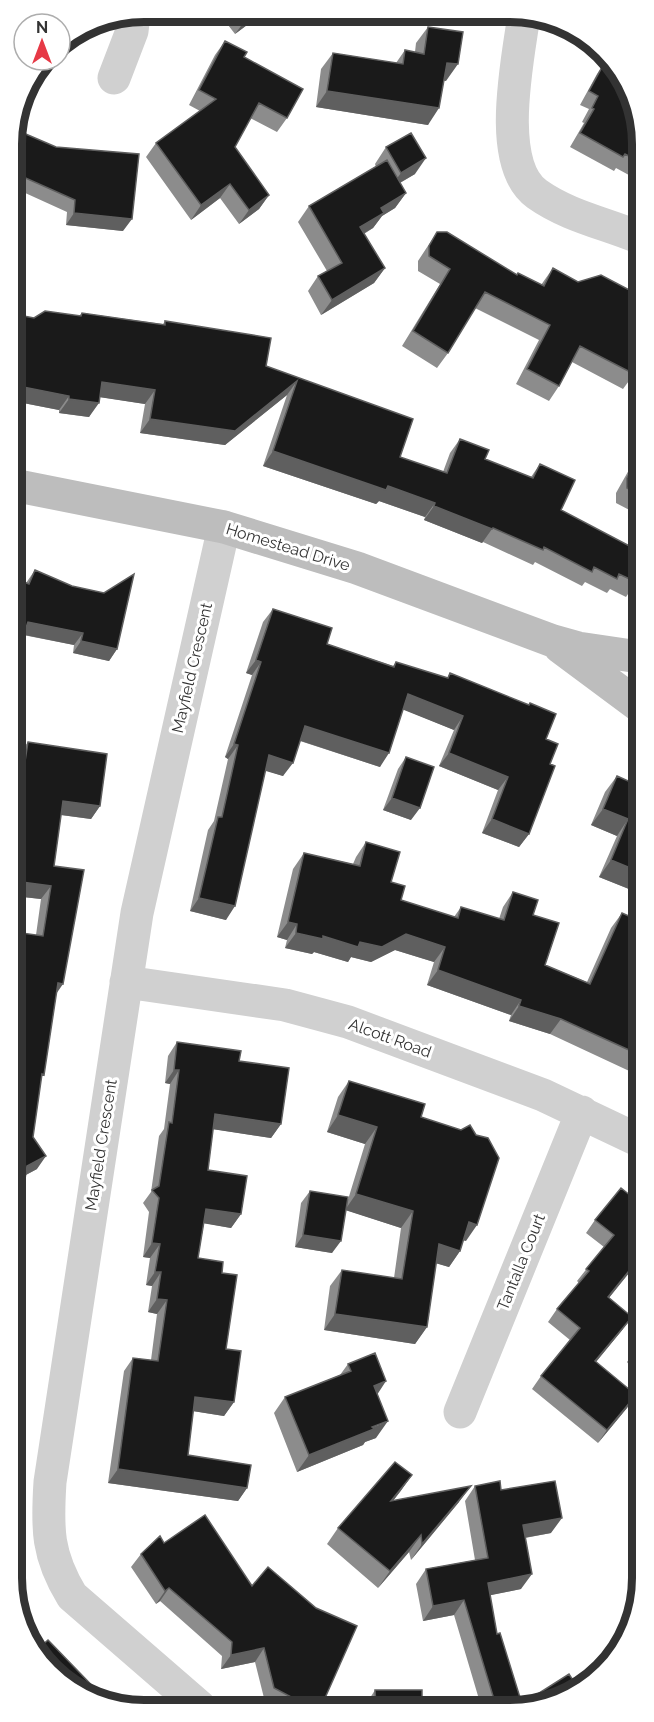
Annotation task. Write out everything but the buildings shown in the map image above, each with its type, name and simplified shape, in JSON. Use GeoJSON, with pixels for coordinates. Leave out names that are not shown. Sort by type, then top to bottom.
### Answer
{"type":"FeatureCollection","features":[{"type":"Feature","properties":{"kind":"street"},"geometry":{"type":"LineString","coordinates":[[114,78],[133,23]]}},
{"type":"Feature","properties":{"kind":"street"},"geometry":{"type":"LineString","coordinates":[[523,24],[512,126],[515,156],[523,176],[535,193],[556,206],[588,221],[632,235]]}},
{"type":"Feature","properties":{"kind":"street","name":"Homestead Drive"},"geometry":{"type":"LineString","coordinates":[[23,487],[224,527],[357,568],[553,641],[578,648],[632,656]]}},
{"type":"Feature","properties":{"kind":"street","name":"Mayfield Crescent"},"geometry":{"type":"LineString","coordinates":[[193,1700],[72,1596],[60,1575],[51,1551],[48,1518],[50,1482],[136,913],[224,527]]}},
{"type":"Feature","properties":{"kind":"street","name":"Homestead Drive"},"geometry":{"type":"LineString","coordinates":[[553,641],[632,691]]}},
{"type":"Feature","properties":{"kind":"street","name":"Alcott Road"},"geometry":{"type":"LineString","coordinates":[[126,982],[285,1005],[348,1022],[543,1095],[631,1138]]}},
{"type":"Feature","properties":{"kind":"street","name":"Tantalla Court"},"geometry":{"type":"LineString","coordinates":[[460,1412],[582,1112]]}}]}
